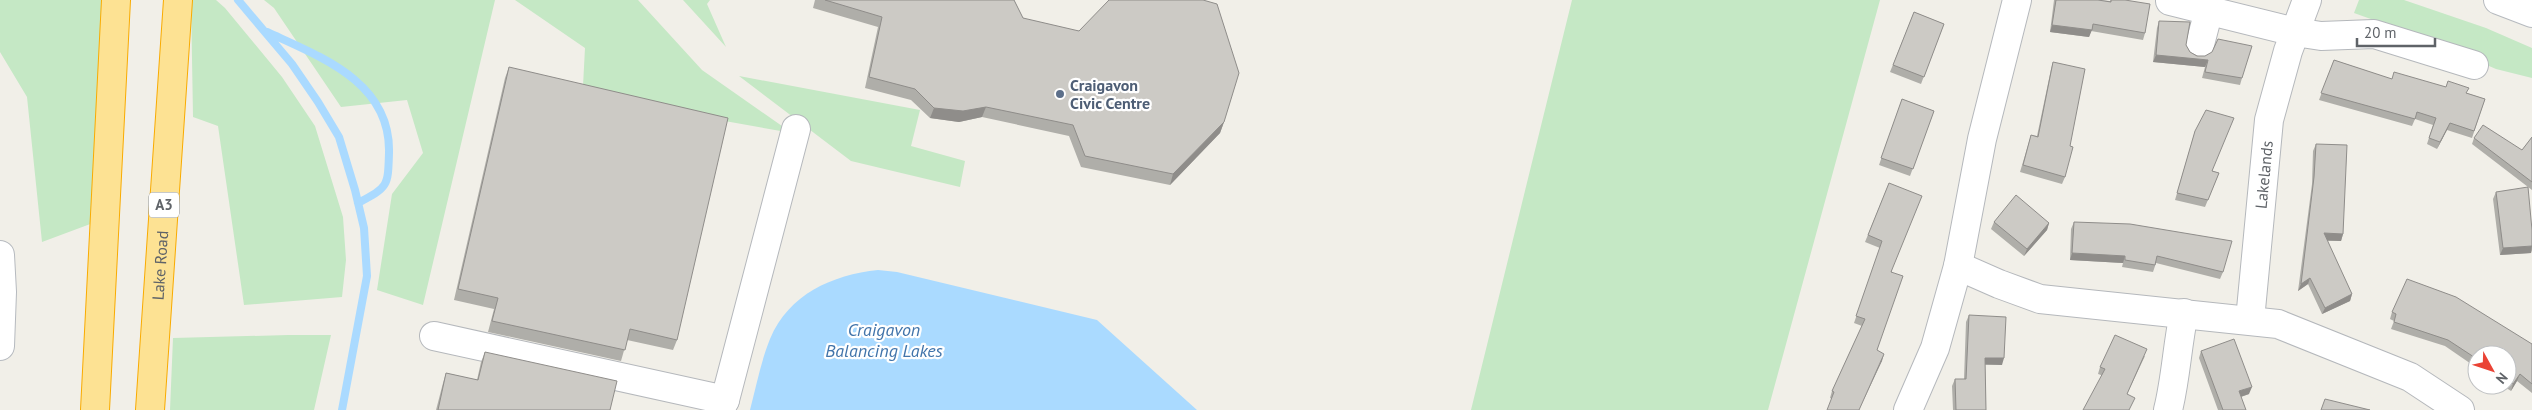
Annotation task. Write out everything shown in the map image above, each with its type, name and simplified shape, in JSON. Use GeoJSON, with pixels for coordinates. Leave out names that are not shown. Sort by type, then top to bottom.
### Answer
{"type":"FeatureCollection","features":[{"type":"Feature","properties":{"kind":"highway"},"geometry":{"type":"LineString","coordinates":[[95,410],[116,0]]}},
{"type":"Feature","properties":{"kind":"highway","name":"Lake Road"},"geometry":{"type":"LineString","coordinates":[[150,410],[178,0]]}},
{"type":"Feature","properties":{"kind":"street"},"geometry":{"type":"LineString","coordinates":[[1908,410],[1935,348],[1958,266],[1982,139],[2018,0]]}},
{"type":"Feature","properties":{"kind":"street"},"geometry":{"type":"LineString","coordinates":[[2170,0],[2295,32],[2321,36],[2374,34],[2474,65]]}},
{"type":"Feature","properties":{"kind":"street","name":"Lakelands"},"geometry":{"type":"LineString","coordinates":[[2250,320],[2269,120],[2295,32],[2307,0]]}},
{"type":"Feature","properties":{"kind":"street"},"geometry":{"type":"LineString","coordinates":[[2498,0],[2532,13]]}},
{"type":"Feature","properties":{"kind":"street"},"geometry":{"type":"LineString","coordinates":[[2199,48],[2209,10]]}},
{"type":"Feature","properties":{"kind":"street"},"geometry":{"type":"LineString","coordinates":[[434,336],[723,405],[796,129]]}},
{"type":"Feature","properties":{"kind":"street"},"geometry":{"type":"LineString","coordinates":[[0,255],[2,292],[0,346]]}},
{"type":"Feature","properties":{"kind":"street"},"geometry":{"type":"LineString","coordinates":[[1958,266],[2040,299],[2278,324],[2410,377],[2449,407]]}},
{"type":"Feature","properties":{"kind":"street"},"geometry":{"type":"LineString","coordinates":[[2168,410],[2174,386],[2176,347],[2184,314]]}},
{"type":"Feature","properties":{"kind":"green space"},"geometry":{"type":"Polygon","coordinates":[[[0,0],[104,0],[93,223],[42,242],[27,97],[0,52],[0,0]]]}},
{"type":"Feature","properties":{"kind":"green space"},"geometry":{"type":"Polygon","coordinates":[[[191,0],[216,0],[225,8],[282,77],[315,126],[343,217],[346,260],[342,297],[244,305],[218,126],[193,117],[191,0]]]}},
{"type":"Feature","properties":{"kind":"green space"},"geometry":{"type":"Polygon","coordinates":[[[264,0],[495,0],[423,305],[377,290],[392,194],[423,153],[407,100],[341,107],[274,8],[264,0]]]}},
{"type":"Feature","properties":{"kind":"green space"},"geometry":{"type":"Polygon","coordinates":[[[515,0],[638,0],[702,70],[792,133],[708,118],[583,86],[585,48],[515,0]]]}},
{"type":"Feature","properties":{"kind":"green space"},"geometry":{"type":"Polygon","coordinates":[[[683,0],[710,0],[707,4],[726,47],[683,0]]]}},
{"type":"Feature","properties":{"kind":"green space"},"geometry":{"type":"Polygon","coordinates":[[[1572,0],[1880,0],[1768,410],[1471,410],[1572,0]]]}},
{"type":"Feature","properties":{"kind":"green space"},"geometry":{"type":"Polygon","coordinates":[[[2359,0],[2404,0],[2486,28],[2532,48],[2532,78],[2496,69],[2424,38],[2354,13],[2359,0]]]}},
{"type":"Feature","properties":{"kind":"green space"},"geometry":{"type":"Polygon","coordinates":[[[739,76],[920,110],[911,146],[965,161],[960,187],[851,161],[739,76]]]}},
{"type":"Feature","properties":{"kind":"green space"},"geometry":{"type":"Polygon","coordinates":[[[331,335],[314,410],[170,410],[173,338],[331,335]]]}},
{"type":"Feature","properties":{"kind":"water","name":"Craigavon Balancing Lakes"},"geometry":{"type":"Polygon","coordinates":[[[878,270],[897,272],[1097,320],[1197,410],[750,410],[761,365],[770,339],[778,323],[788,310],[800,299],[829,282],[878,270]]]}},
{"type":"Feature","properties":{"kind":"building","name":"Craigavon Civic Centre"},"geometry":{"type":"Polygon","coordinates":[[[825,0],[1014,0],[1023,18],[1079,31],[1109,0],[1203,0],[1217,4],[1239,73],[1224,122],[1173,174],[1085,156],[1073,125],[986,107],[963,111],[934,108],[915,89],[869,77],[882,17],[825,0]]]}},
{"type":"Feature","properties":{"kind":"building"},"geometry":{"type":"Polygon","coordinates":[[[2056,0],[2098,0],[2111,2],[2111,0],[2125,0],[2150,4],[2145,33],[2093,24],[2092,30],[2052,25],[2056,0]]]}},
{"type":"Feature","properties":{"kind":"building"},"geometry":{"type":"Polygon","coordinates":[[[1914,12],[1944,24],[1924,77],[1893,65],[1914,12]]]}},
{"type":"Feature","properties":{"kind":"building"},"geometry":{"type":"Polygon","coordinates":[[[2159,21],[2190,22],[2186,45],[2190,52],[2197,56],[2205,56],[2212,52],[2218,39],[2252,46],[2242,78],[2205,72],[2208,60],[2156,55],[2159,21]]]}},
{"type":"Feature","properties":{"kind":"building"},"geometry":{"type":"Polygon","coordinates":[[[2334,60],[2392,79],[2394,72],[2446,87],[2448,81],[2469,88],[2466,93],[2485,99],[2474,131],[2450,123],[2440,142],[2429,138],[2436,118],[2417,112],[2415,119],[2321,93],[2334,60]]]}},
{"type":"Feature","properties":{"kind":"building"},"geometry":{"type":"Polygon","coordinates":[[[2053,62],[2085,69],[2070,146],[2073,147],[2065,177],[2023,165],[2031,135],[2038,137],[2053,62]]]}},
{"type":"Feature","properties":{"kind":"building"},"geometry":{"type":"Polygon","coordinates":[[[509,67],[728,118],[677,340],[630,329],[625,350],[492,321],[498,298],[458,289],[509,67]]]}},
{"type":"Feature","properties":{"kind":"building"},"geometry":{"type":"Polygon","coordinates":[[[1902,99],[1934,111],[1913,169],[1881,158],[1902,99]]]}},
{"type":"Feature","properties":{"kind":"building"},"geometry":{"type":"Polygon","coordinates":[[[2206,110],[2234,118],[2212,171],[2219,173],[2208,200],[2177,193],[2195,131],[2206,110]]]}},
{"type":"Feature","properties":{"kind":"building"},"geometry":{"type":"Polygon","coordinates":[[[2483,125],[2522,150],[2532,137],[2532,182],[2474,138],[2483,125]]]}},
{"type":"Feature","properties":{"kind":"building"},"geometry":{"type":"Polygon","coordinates":[[[2316,144],[2347,145],[2343,234],[2324,233],[2352,294],[2325,308],[2310,278],[2301,284],[2314,177],[2316,144]]]}},
{"type":"Feature","properties":{"kind":"building"},"geometry":{"type":"Polygon","coordinates":[[[1889,183],[1922,196],[1891,272],[1903,276],[1877,350],[1884,354],[1859,410],[1827,410],[1834,392],[1832,391],[1865,319],[1856,316],[1882,241],[1868,235],[1889,183]]]}},
{"type":"Feature","properties":{"kind":"building"},"geometry":{"type":"Polygon","coordinates":[[[2528,187],[2532,246],[2503,248],[2496,192],[2528,187]]]}},
{"type":"Feature","properties":{"kind":"building"},"geometry":{"type":"Polygon","coordinates":[[[2016,195],[2049,223],[2027,249],[1994,222],[2016,195]]]}},
{"type":"Feature","properties":{"kind":"building"},"geometry":{"type":"Polygon","coordinates":[[[2074,222],[2130,224],[2232,241],[2223,272],[2157,256],[2155,265],[2125,260],[2125,256],[2072,253],[2074,222]]]}},
{"type":"Feature","properties":{"kind":"building"},"geometry":{"type":"Polygon","coordinates":[[[2407,279],[2456,297],[2532,344],[2532,384],[2520,374],[2517,378],[2517,345],[2467,345],[2467,352],[2448,340],[2394,322],[2396,314],[2392,312],[2407,279]]]}},
{"type":"Feature","properties":{"kind":"building"},"geometry":{"type":"Polygon","coordinates":[[[1969,315],[2006,317],[2004,358],[1985,358],[1986,410],[1956,410],[1955,379],[1966,379],[1969,315]]]}},
{"type":"Feature","properties":{"kind":"building"},"geometry":{"type":"Polygon","coordinates":[[[2115,335],[2147,349],[2127,394],[2135,398],[2129,410],[2083,410],[2105,369],[2100,367],[2115,335]]]}},
{"type":"Feature","properties":{"kind":"building"},"geometry":{"type":"Polygon","coordinates":[[[2234,339],[2252,387],[2239,391],[2246,410],[2223,410],[2201,351],[2234,339]]]}},
{"type":"Feature","properties":{"kind":"building"},"geometry":{"type":"Polygon","coordinates":[[[485,352],[617,381],[610,410],[438,410],[446,373],[478,380],[485,352]]]}},
{"type":"Feature","properties":{"kind":"building"},"geometry":{"type":"Polygon","coordinates":[[[2325,399],[2370,410],[2321,410],[2325,399]]]}},
{"type":"Feature","properties":{"kind":"waterway"},"geometry":{"type":"LineString","coordinates":[[238,0],[292,64],[318,102],[339,137],[355,190],[364,228],[367,276],[342,410]]}},
{"type":"Feature","properties":{"kind":"waterway"},"geometry":{"type":"LineString","coordinates":[[267,32],[309,51],[349,75],[366,90],[378,108],[387,128],[389,153],[387,180],[381,189],[358,203]]}},
{"type":"Feature","properties":{"kind":"place","name":"Craigavon Civic Centre"},"geometry":{"type":"Point","coordinates":[1060,94]}}]}
